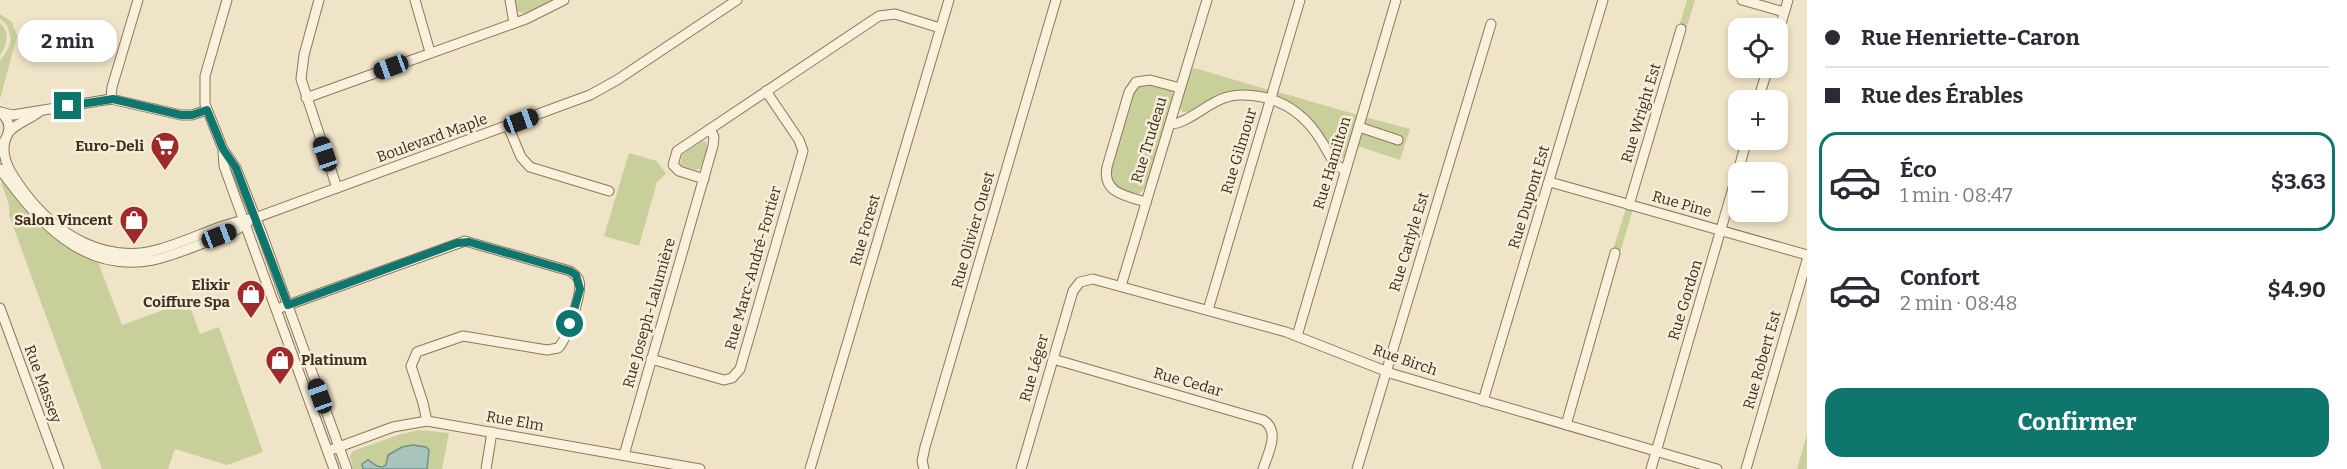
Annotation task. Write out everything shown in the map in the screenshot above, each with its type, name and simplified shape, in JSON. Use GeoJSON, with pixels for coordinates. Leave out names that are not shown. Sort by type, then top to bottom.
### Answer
{"type":"FeatureCollection","features":[{"type":"Feature","properties":{"kind":"street"},"geometry":{"type":"LineString","coordinates":[[111,99],[112,87],[137,0]]}},
{"type":"Feature","properties":{"kind":"street"},"geometry":{"type":"LineString","coordinates":[[227,0],[204,81],[204,100],[223,149],[236,168],[347,469]]}},
{"type":"Feature","properties":{"kind":"street"},"geometry":{"type":"LineString","coordinates":[[319,0],[301,73],[306,98],[337,188]]}},
{"type":"Feature","properties":{"kind":"street"},"geometry":{"type":"LineString","coordinates":[[415,0],[429,52]]}},
{"type":"Feature","properties":{"kind":"street"},"geometry":{"type":"LineString","coordinates":[[510,0],[514,23]]}},
{"type":"Feature","properties":{"kind":"street"},"geometry":{"type":"LineString","coordinates":[[306,98],[514,23],[564,0]]}},
{"type":"Feature","properties":{"kind":"street","name":"Boulevard Maple"},"geometry":{"type":"LineString","coordinates":[[0,112],[9,122],[2,152],[5,162],[35,205],[69,235],[100,250],[121,253],[152,251],[244,222],[508,126],[602,89],[737,0]]}},
{"type":"Feature","properties":{"kind":"street","name":"Rue Forest"},"geometry":{"type":"LineString","coordinates":[[810,469],[949,0]]}},
{"type":"Feature","properties":{"kind":"street","name":"Rue Olivier Ouest"},"geometry":{"type":"LineString","coordinates":[[924,469],[922,457],[1056,0]]}},
{"type":"Feature","properties":{"kind":"street","name":"Rue Trudeau"},"geometry":{"type":"LineString","coordinates":[[1121,286],[1207,0]]}},
{"type":"Feature","properties":{"kind":"street","name":"Rue Gilmour"},"geometry":{"type":"LineString","coordinates":[[1208,310],[1300,0]]}},
{"type":"Feature","properties":{"kind":"street","name":"Rue Hamilton"},"geometry":{"type":"LineString","coordinates":[[1298,336],[1396,0]]}},
{"type":"Feature","properties":{"kind":"street","name":"Rue Dupont Est"},"geometry":{"type":"LineString","coordinates":[[1483,401],[1603,0]]}},
{"type":"Feature","properties":{"kind":"street"},"geometry":{"type":"LineString","coordinates":[[1742,0],[1784,12]]}},
{"type":"Feature","properties":{"kind":"street"},"geometry":{"type":"LineString","coordinates":[[1782,18],[1788,0]]}},
{"type":"Feature","properties":{"kind":"street"},"geometry":{"type":"LineString","coordinates":[[704,179],[679,171],[673,165],[677,151],[884,14],[895,14],[940,28]]}},
{"type":"Feature","properties":{"kind":"street","name":"Rue Carlyle Est"},"geometry":{"type":"LineString","coordinates":[[1357,469],[1491,24]]}},
{"type":"Feature","properties":{"kind":"street","name":"Rue Wright Est"},"geometry":{"type":"LineString","coordinates":[[1629,205],[1681,29]]}},
{"type":"Feature","properties":{"kind":"street","name":"Rue Trudeau"},"geometry":{"type":"LineString","coordinates":[[1146,202],[1117,193],[1110,188],[1106,180],[1107,167],[1129,92],[1136,82],[1146,79],[1180,88]]}},
{"type":"Feature","properties":{"kind":"street","name":"Rue Marc-André-Fortier"},"geometry":{"type":"LineString","coordinates":[[651,358],[724,380],[732,378],[740,369],[803,151],[799,140],[766,91]]}},
{"type":"Feature","properties":{"kind":"street"},"geometry":{"type":"LineString","coordinates":[[1170,124],[1179,123],[1216,101],[1232,96],[1271,99],[1293,110],[1310,124],[1337,166],[1345,171]]}},
{"type":"Feature","properties":{"kind":"street"},"geometry":{"type":"LineString","coordinates":[[0,112],[13,115],[39,112],[111,99],[181,115],[192,115],[207,110]]}},
{"type":"Feature","properties":{"kind":"street"},"geometry":{"type":"LineString","coordinates":[[4,140],[13,127],[28,121],[39,112]]}},
{"type":"Feature","properties":{"kind":"street"},"geometry":{"type":"LineString","coordinates":[[508,126],[521,157],[530,167],[609,192]]}},
{"type":"Feature","properties":{"kind":"street"},"geometry":{"type":"LineString","coordinates":[[1359,127],[1398,140]]}},
{"type":"Feature","properties":{"kind":"street","name":"Rue Joseph-Lalumière"},"geometry":{"type":"LineString","coordinates":[[624,455],[704,179],[714,141],[710,129]]}},
{"type":"Feature","properties":{"kind":"street"},"geometry":{"type":"LineString","coordinates":[[223,149],[224,166],[334,469]]}},
{"type":"Feature","properties":{"kind":"street","name":"Rue Gordon"},"geometry":{"type":"LineString","coordinates":[[1651,469],[1744,150]]}},
{"type":"Feature","properties":{"kind":"street","name":"Boulevard Maple"},"geometry":{"type":"LineString","coordinates":[[0,169],[24,202],[45,225],[77,248],[101,258],[124,261],[156,259],[236,230],[244,222]]}},
{"type":"Feature","properties":{"kind":"street","name":"Rue Pine"},"geometry":{"type":"LineString","coordinates":[[1550,182],[1807,255]]}},
{"type":"Feature","properties":{"kind":"street"},"geometry":{"type":"LineString","coordinates":[[277,309],[465,242],[570,271],[576,275],[579,281],[579,293],[565,340],[558,348],[547,350],[463,336],[417,352],[411,366],[427,421]]}},
{"type":"Feature","properties":{"kind":"street"},"geometry":{"type":"LineString","coordinates":[[1566,425],[1615,253]]}},
{"type":"Feature","properties":{"kind":"street","name":"Rue Robert Est"},"geometry":{"type":"LineString","coordinates":[[1746,469],[1807,260]]}},
{"type":"Feature","properties":{"kind":"street","name":"Rue Birch"},"geometry":{"type":"LineString","coordinates":[[1084,281],[1098,280],[1298,336],[1386,371],[1717,469]]}},
{"type":"Feature","properties":{"kind":"street","name":"Rue Léger"},"geometry":{"type":"LineString","coordinates":[[1021,469],[1073,291],[1077,284],[1084,281]]}},
{"type":"Feature","properties":{"kind":"street","name":"Rue Massey"},"geometry":{"type":"LineString","coordinates":[[0,309],[59,469]]}},
{"type":"Feature","properties":{"kind":"street","name":"Rue Cedar"},"geometry":{"type":"LineString","coordinates":[[1053,359],[1267,422],[1272,428],[1273,435],[1263,469]]}},
{"type":"Feature","properties":{"kind":"street","name":"Rue Elm"},"geometry":{"type":"LineString","coordinates":[[328,451],[393,427],[427,421],[700,469]]}},
{"type":"Feature","properties":{"kind":"street"},"geometry":{"type":"LineString","coordinates":[[486,469],[492,432]]}},
{"type":"Feature","properties":{"kind":"green space"},"geometry":{"type":"Polygon","coordinates":[[[514,0],[556,0],[524,14],[517,11],[514,0]]]}},
{"type":"Feature","properties":{"kind":"green space"},"geometry":{"type":"Polygon","coordinates":[[[1687,0],[1695,0],[1686,29],[1679,27],[1687,0]]]}},
{"type":"Feature","properties":{"kind":"green space"},"geometry":{"type":"Polygon","coordinates":[[[0,14],[12,22],[17,36],[0,99],[0,61],[11,40],[7,25],[0,19],[0,14]]]}},
{"type":"Feature","properties":{"kind":"green space"},"geometry":{"type":"Polygon","coordinates":[[[0,23],[6,31],[7,39],[0,55],[0,23]]]}},
{"type":"Feature","properties":{"kind":"green space"},"geometry":{"type":"Polygon","coordinates":[[[1191,67],[1269,90],[1268,94],[1211,100],[1189,112],[1182,112],[1179,106],[1191,67]]]}},
{"type":"Feature","properties":{"kind":"green space"},"geometry":{"type":"Polygon","coordinates":[[[1150,84],[1172,91],[1174,98],[1146,187],[1139,194],[1114,186],[1110,171],[1134,93],[1141,85],[1150,84]]]}},
{"type":"Feature","properties":{"kind":"green space"},"geometry":{"type":"Polygon","coordinates":[[[1278,92],[1358,115],[1344,158],[1336,158],[1277,95],[1278,92]]]}},
{"type":"Feature","properties":{"kind":"green space"},"geometry":{"type":"Polygon","coordinates":[[[1365,117],[1410,129],[1400,160],[1357,146],[1364,133],[1365,117]]]}},
{"type":"Feature","properties":{"kind":"green space"},"geometry":{"type":"Polygon","coordinates":[[[702,141],[706,142],[708,147],[700,169],[695,170],[680,165],[682,155],[702,141]]]}},
{"type":"Feature","properties":{"kind":"green space"},"geometry":{"type":"Polygon","coordinates":[[[629,153],[657,161],[666,174],[657,182],[639,246],[604,236],[629,153]]]}},
{"type":"Feature","properties":{"kind":"green space"},"geometry":{"type":"Polygon","coordinates":[[[0,175],[42,226],[82,255],[98,262],[122,325],[188,301],[200,334],[219,327],[263,452],[227,465],[175,449],[168,469],[102,469],[9,215],[9,205],[0,175]]]}},
{"type":"Feature","properties":{"kind":"green space"},"geometry":{"type":"Polygon","coordinates":[[[1626,208],[1633,209],[1620,253],[1613,250],[1626,208]]]}},
{"type":"Feature","properties":{"kind":"green space"},"geometry":{"type":"Polygon","coordinates":[[[419,430],[449,433],[442,469],[427,469],[428,465],[413,445],[392,453],[386,465],[377,466],[370,460],[362,464],[363,469],[353,469],[350,456],[353,451],[419,430]]]}},
{"type":"Feature","properties":{"kind":"green space"},"geometry":{"type":"Polygon","coordinates":[[[1807,434],[1807,469],[1797,469],[1807,434]]]}},
{"type":"Feature","properties":{"kind":"water"},"geometry":{"type":"Polygon","coordinates":[[[413,445],[426,447],[429,450],[427,469],[363,469],[362,464],[368,460],[382,467],[386,465],[388,455],[402,447],[413,445]]]}},
{"type":"Feature","properties":{"kind":"place","name":"Euro-Deli"},"geometry":{"type":"Point","coordinates":[165,172]}},
{"type":"Feature","properties":{"kind":"place","name":"Salon Vincent"},"geometry":{"type":"Point","coordinates":[134,246]}},
{"type":"Feature","properties":{"kind":"place","name":"Elixir Coiffure Spa"},"geometry":{"type":"Point","coordinates":[251,320]}},
{"type":"Feature","properties":{"kind":"place","name":"Platinum"},"geometry":{"type":"Point","coordinates":[280,386]}},
{"type":"Feature","properties":{"kind":"route"},"geometry":{"type":"LineString","coordinates":[[68,106],[116,99],[189,116],[207,110],[223,149],[236,168],[288,305],[457,243],[469,242],[570,271],[576,275],[580,289],[570,324]]}}]}
